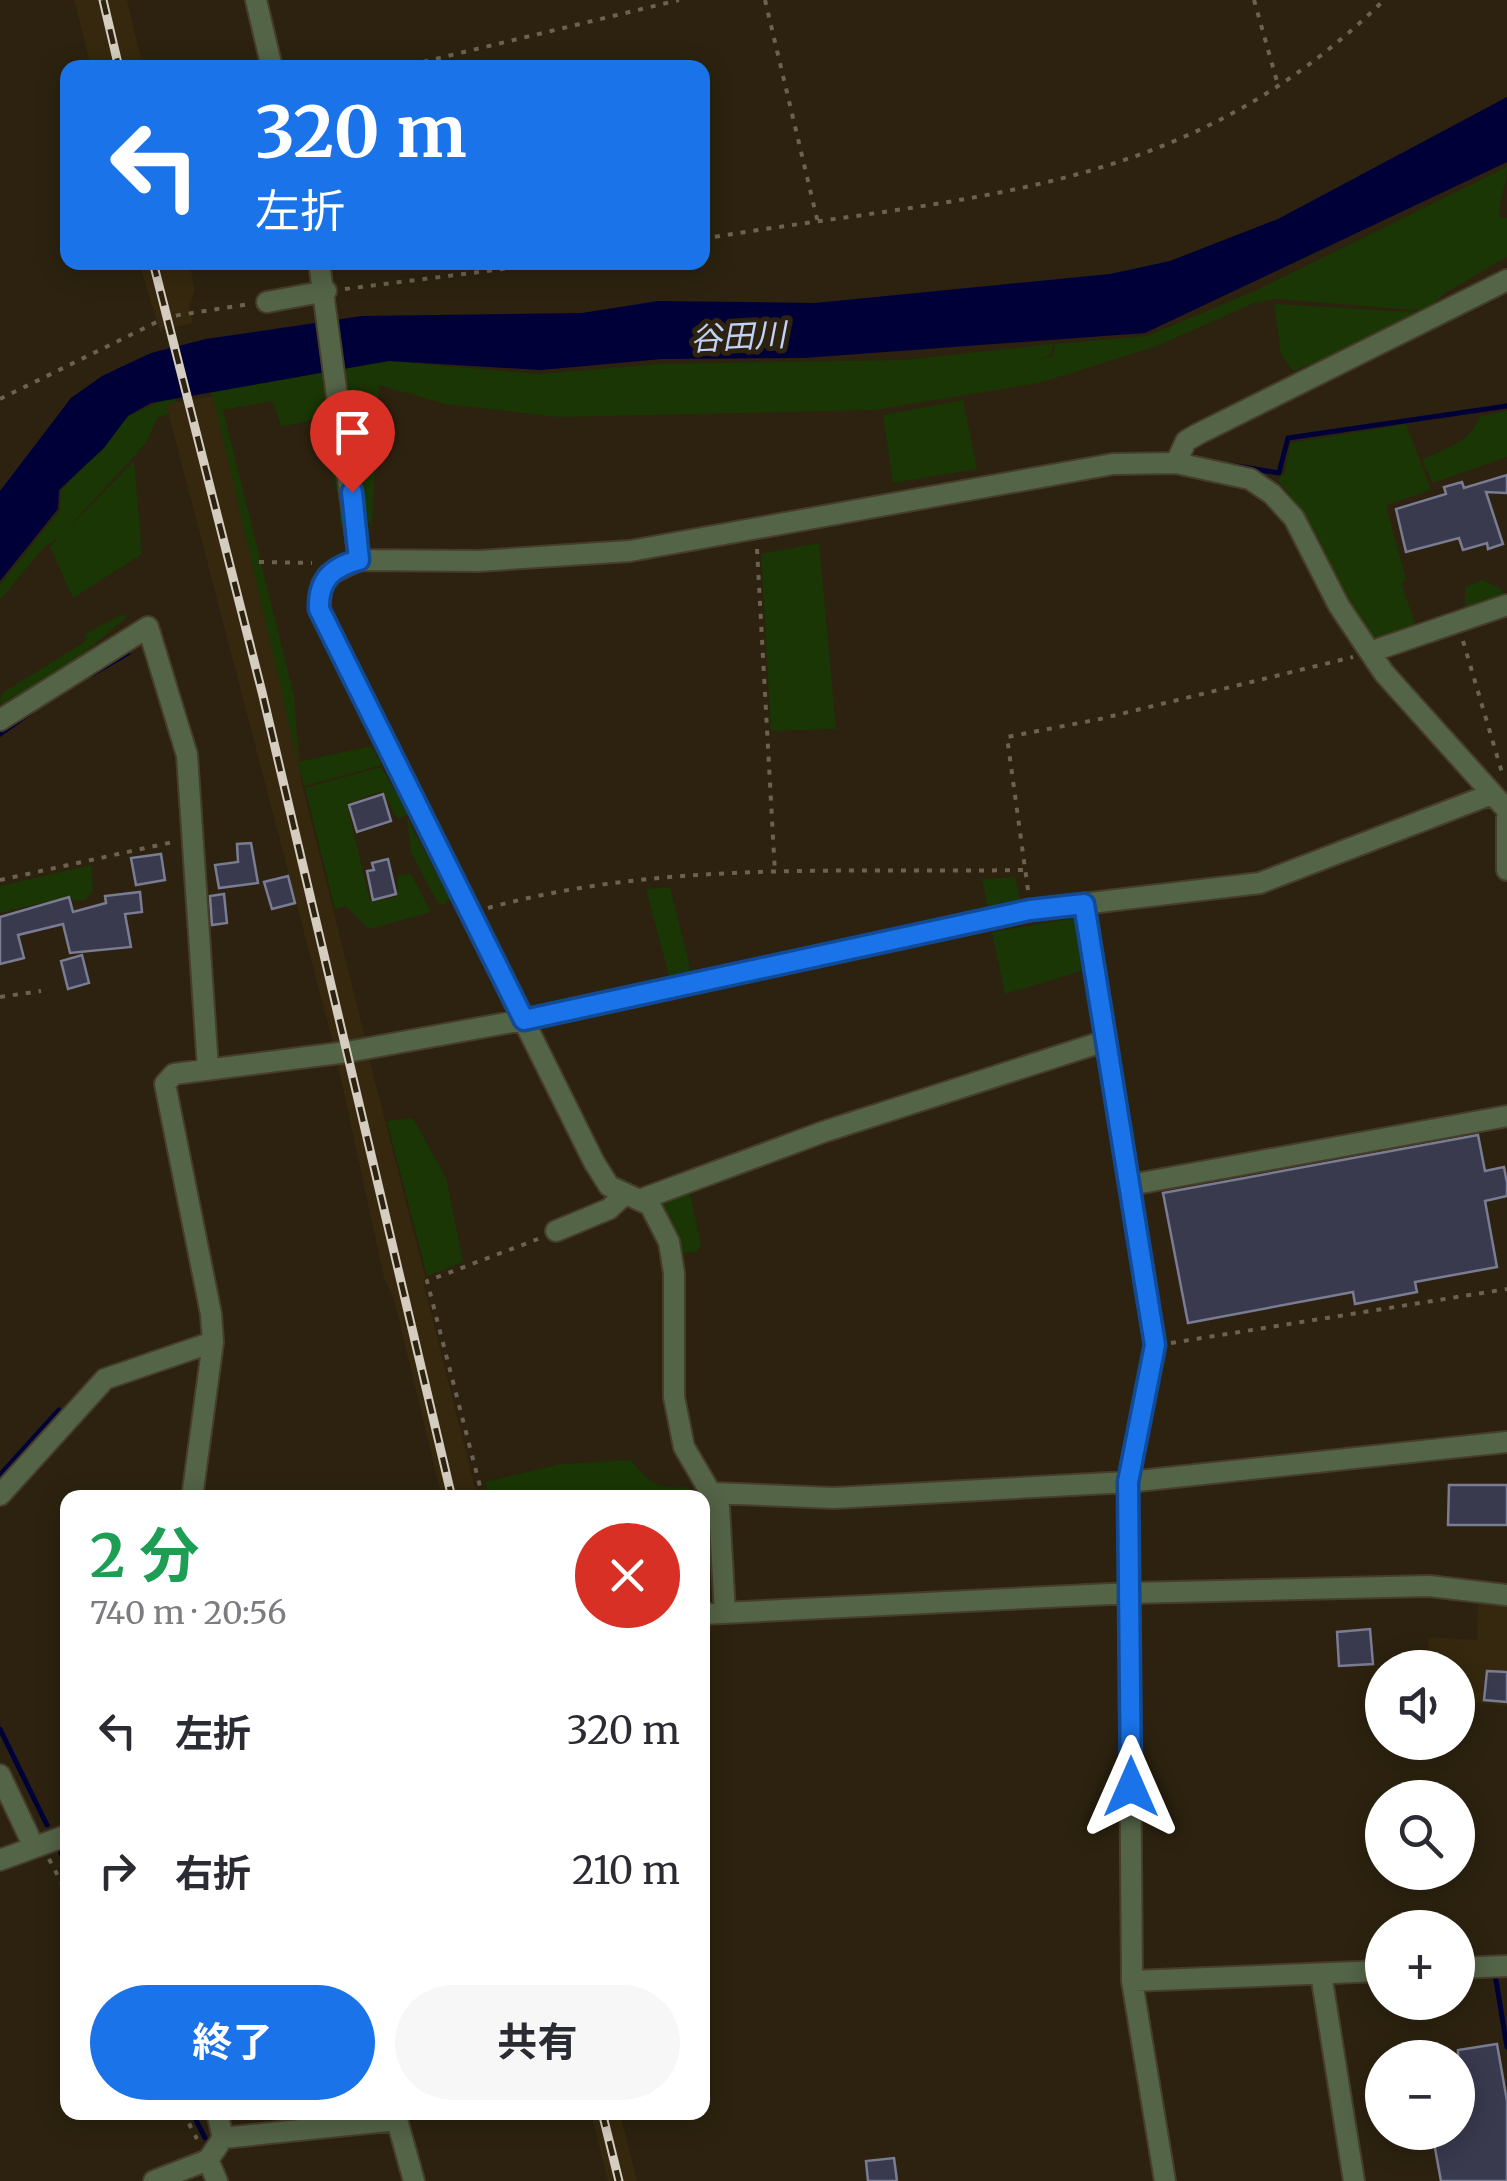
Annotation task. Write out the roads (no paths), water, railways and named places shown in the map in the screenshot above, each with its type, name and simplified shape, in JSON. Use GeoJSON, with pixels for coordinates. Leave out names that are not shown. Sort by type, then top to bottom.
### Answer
{"type":"FeatureCollection","features":[{"type":"Feature","properties":{"kind":"street"},"geometry":{"type":"LineString","coordinates":[[256,0],[270,60]]}},
{"type":"Feature","properties":{"kind":"street"},"geometry":{"type":"LineString","coordinates":[[321,270],[359,560]]}},
{"type":"Feature","properties":{"kind":"street"},"geometry":{"type":"LineString","coordinates":[[1176,463],[1186,440],[1507,280]]}},
{"type":"Feature","properties":{"kind":"street"},"geometry":{"type":"LineString","coordinates":[[267,302],[326,295]]}},
{"type":"Feature","properties":{"kind":"street"},"geometry":{"type":"LineString","coordinates":[[724,1613],[719,1508],[714,1493],[684,1447],[674,1397],[668,1242],[633,1198],[610,1186],[594,1162],[319,609],[322,585],[328,575],[359,560],[479,561],[630,551],[1113,464],[1176,463],[1250,479],[1272,494],[1294,518],[1364,654],[1501,806],[1507,870]]}},
{"type":"Feature","properties":{"kind":"street"},"geometry":{"type":"LineString","coordinates":[[1364,654],[1507,605]]}},
{"type":"Feature","properties":{"kind":"street"},"geometry":{"type":"LineString","coordinates":[[0,720],[148,627],[187,755],[208,1069]]}},
{"type":"Feature","properties":{"kind":"street"},"geometry":{"type":"LineString","coordinates":[[193,1490],[212,1342],[197,1231],[165,1084],[174,1074],[346,1052],[524,1020],[1030,910],[1272,880],[1501,806]]}},
{"type":"Feature","properties":{"kind":"street"},"geometry":{"type":"LineString","coordinates":[[1084,904],[1155,1345],[1128,1482],[1132,1981],[1166,2181]]}},
{"type":"Feature","properties":{"kind":"street"},"geometry":{"type":"LineString","coordinates":[[556,1230],[633,1198],[824,1132],[1105,1042]]}},
{"type":"Feature","properties":{"kind":"street"},"geometry":{"type":"LineString","coordinates":[[1130,1186],[1507,1116]]}},
{"type":"Feature","properties":{"kind":"street"},"geometry":{"type":"LineString","coordinates":[[0,1494],[105,1379],[212,1342]]}},
{"type":"Feature","properties":{"kind":"street"},"geometry":{"type":"LineString","coordinates":[[714,1493],[834,1498],[1128,1482],[1507,1442]]}},
{"type":"Feature","properties":{"kind":"street"},"geometry":{"type":"LineString","coordinates":[[710,1614],[1130,1593],[1428,1586],[1507,1595]]}},
{"type":"Feature","properties":{"kind":"street"},"geometry":{"type":"LineString","coordinates":[[0,1775],[34,1847]]}},
{"type":"Feature","properties":{"kind":"street"},"geometry":{"type":"LineString","coordinates":[[0,1860],[60,1838]]}},
{"type":"Feature","properties":{"kind":"street"},"geometry":{"type":"LineString","coordinates":[[1475,1967],[1507,1966]]}},
{"type":"Feature","properties":{"kind":"street"},"geometry":{"type":"LineString","coordinates":[[1132,1981],[1365,1973]]}},
{"type":"Feature","properties":{"kind":"street"},"geometry":{"type":"LineString","coordinates":[[1321,1974],[1354,2181]]}},
{"type":"Feature","properties":{"kind":"street"},"geometry":{"type":"LineString","coordinates":[[154,2181],[208,2160],[222,2138],[219,2120]]}},
{"type":"Feature","properties":{"kind":"street"},"geometry":{"type":"LineString","coordinates":[[222,2138],[398,2120],[414,2181]]}},
{"type":"Feature","properties":{"kind":"street"},"geometry":{"type":"LineString","coordinates":[[208,2160],[217,2181]]}},
{"type":"Feature","properties":{"kind":"water","name":"谷田川"},"geometry":{"type":"Polygon","coordinates":[[[1507,97],[1507,162],[1145,333],[804,358],[662,359],[541,370],[389,361],[151,403],[128,416],[104,448],[59,490],[58,509],[0,581],[0,491],[71,398],[102,376],[151,353],[206,339],[362,316],[582,313],[658,301],[815,303],[1110,274],[1170,261],[1278,219],[1507,97]]]}},
{"type":"Feature","properties":{"kind":"waterway"},"geometry":{"type":"LineString","coordinates":[[1230,465],[1279,473],[1288,438],[1507,406]]}},
{"type":"Feature","properties":{"kind":"waterway"},"geometry":{"type":"LineString","coordinates":[[92,674],[128,653]]}},
{"type":"Feature","properties":{"kind":"waterway"},"geometry":{"type":"LineString","coordinates":[[0,734],[31,712]]}},
{"type":"Feature","properties":{"kind":"waterway"},"geometry":{"type":"LineString","coordinates":[[0,1475],[59,1410]]}},
{"type":"Feature","properties":{"kind":"waterway"},"geometry":{"type":"LineString","coordinates":[[0,1729],[47,1825]]}},
{"type":"Feature","properties":{"kind":"waterway"},"geometry":{"type":"LineString","coordinates":[[1495,1974],[1507,2047]]}},
{"type":"Feature","properties":{"kind":"waterway"},"geometry":{"type":"LineString","coordinates":[[196,2120],[205,2138]]}},
{"type":"Feature","properties":{"kind":"railway"},"geometry":{"type":"LineString","coordinates":[[103,0],[117,60]]}},
{"type":"Feature","properties":{"kind":"railway"},"geometry":{"type":"LineString","coordinates":[[155,270],[262,692],[450,1490]]}},
{"type":"Feature","properties":{"kind":"railway"},"geometry":{"type":"LineString","coordinates":[[604,2120],[619,2181]]}}]}
